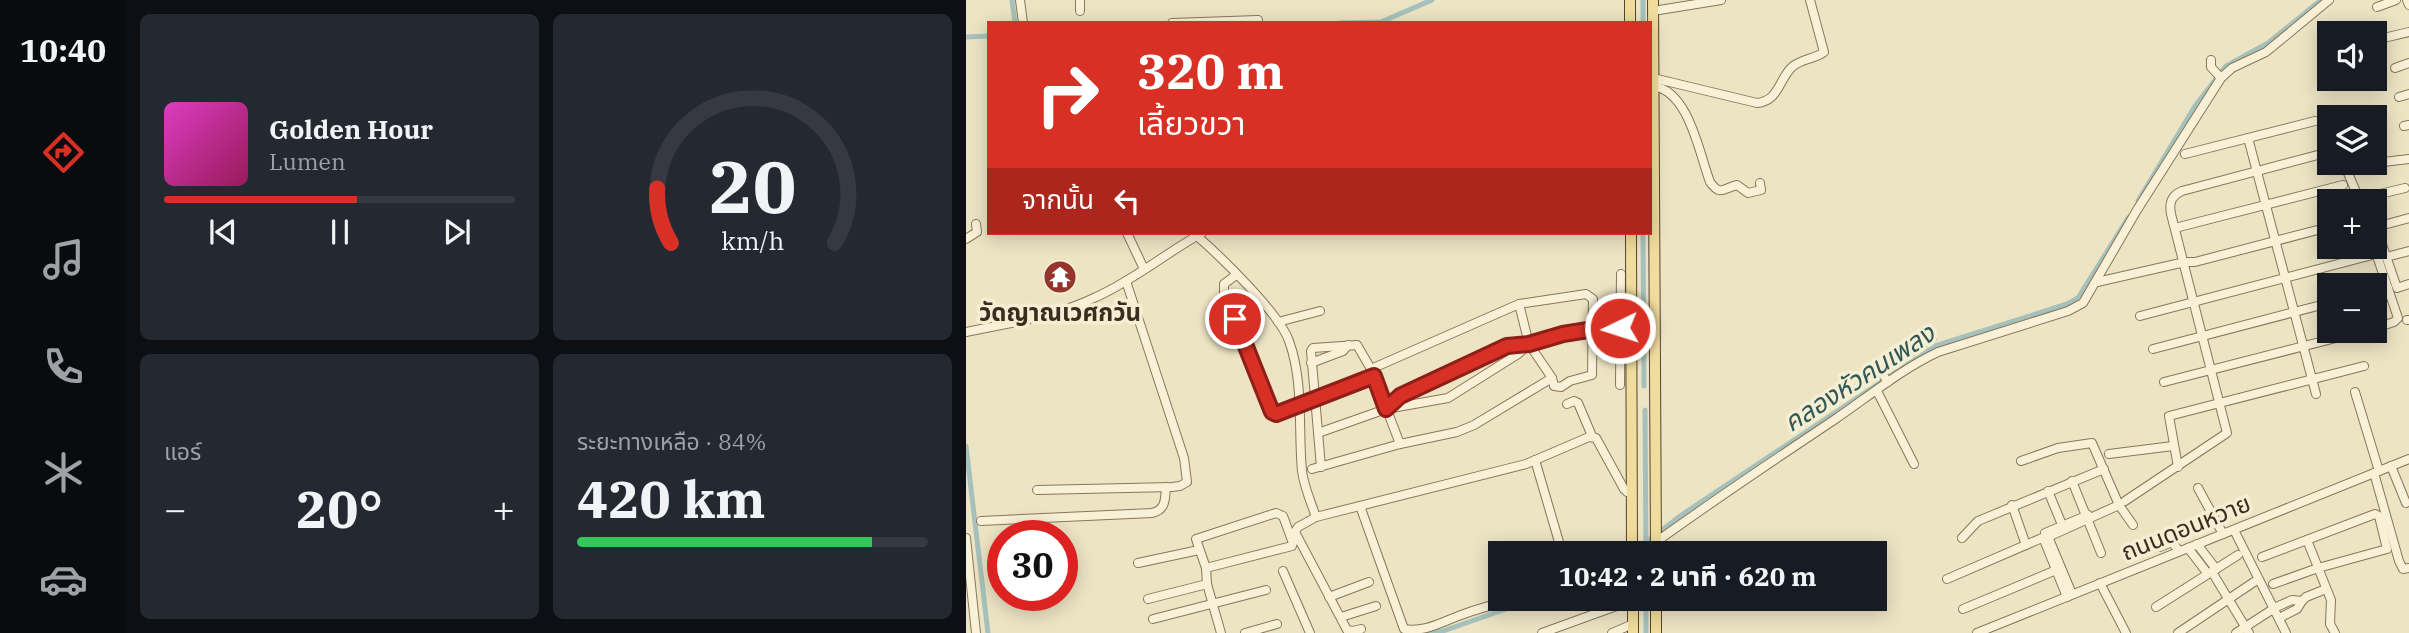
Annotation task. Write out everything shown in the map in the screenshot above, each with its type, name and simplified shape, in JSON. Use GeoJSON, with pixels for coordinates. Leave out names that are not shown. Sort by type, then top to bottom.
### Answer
{"type":"FeatureCollection","features":[{"type":"Feature","properties":{"kind":"main road"},"geometry":{"type":"LineString","coordinates":[[1630,0],[1630,21]]}},
{"type":"Feature","properties":{"kind":"main road"},"geometry":{"type":"LineString","coordinates":[[1653,6],[1656,541]]}},
{"type":"Feature","properties":{"kind":"main road"},"geometry":{"type":"LineString","coordinates":[[1631,235],[1626,356],[1633,397],[1632,541]]}},
{"type":"Feature","properties":{"kind":"main road"},"geometry":{"type":"LineString","coordinates":[[1633,397],[1654,397]]}},
{"type":"Feature","properties":{"kind":"main road"},"geometry":{"type":"LineString","coordinates":[[1633,611],[1633,629]]}},
{"type":"Feature","properties":{"kind":"main road"},"geometry":{"type":"LineString","coordinates":[[1656,611],[1656,633]]}},
{"type":"Feature","properties":{"kind":"street"},"geometry":{"type":"LineString","coordinates":[[1020,0],[1023,21]]}},
{"type":"Feature","properties":{"kind":"street"},"geometry":{"type":"LineString","coordinates":[[1080,0],[1080,11]]}},
{"type":"Feature","properties":{"kind":"street"},"geometry":{"type":"LineString","coordinates":[[1653,6],[1721,0]]}},
{"type":"Feature","properties":{"kind":"street"},"geometry":{"type":"LineString","coordinates":[[1653,82],[1757,103],[1770,99],[1792,67],[1824,52],[1810,0]]}},
{"type":"Feature","properties":{"kind":"street"},"geometry":{"type":"LineString","coordinates":[[1665,541],[1728,490],[1877,391],[1885,378],[1938,352],[2076,308],[2095,285],[2217,74],[2266,52],[2329,0]]}},
{"type":"Feature","properties":{"kind":"street"},"geometry":{"type":"LineString","coordinates":[[2377,7],[2396,0]]}},
{"type":"Feature","properties":{"kind":"street"},"geometry":{"type":"LineString","coordinates":[[2407,0],[2409,5]]}},
{"type":"Feature","properties":{"kind":"street"},"geometry":{"type":"LineString","coordinates":[[2388,37],[2409,32]]}},
{"type":"Feature","properties":{"kind":"street"},"geometry":{"type":"LineString","coordinates":[[2211,60],[2217,74]]}},
{"type":"Feature","properties":{"kind":"street"},"geometry":{"type":"LineString","coordinates":[[2395,68],[2409,63]]}},
{"type":"Feature","properties":{"kind":"street"},"geometry":{"type":"LineString","coordinates":[[1653,82],[1672,93],[1682,106],[1710,182],[1716,190],[1737,185],[1752,193],[1761,190],[1760,183]]}},
{"type":"Feature","properties":{"kind":"street"},"geometry":{"type":"LineString","coordinates":[[2399,97],[2409,94]]}},
{"type":"Feature","properties":{"kind":"street"},"geometry":{"type":"LineString","coordinates":[[2185,154],[2315,121]]}},
{"type":"Feature","properties":{"kind":"street"},"geometry":{"type":"LineString","coordinates":[[2248,138],[2316,394]]}},
{"type":"Feature","properties":{"kind":"street"},"geometry":{"type":"LineString","coordinates":[[1947,579],[2122,503],[2225,436],[2227,429],[2169,206],[2171,199],[2176,194],[2317,155]]}},
{"type":"Feature","properties":{"kind":"street"},"geometry":{"type":"LineString","coordinates":[[2387,162],[2409,159]]}},
{"type":"Feature","properties":{"kind":"street"},"geometry":{"type":"LineString","coordinates":[[2175,228],[2343,185]]}},
{"type":"Feature","properties":{"kind":"street"},"geometry":{"type":"LineString","coordinates":[[2387,193],[2405,188]]}},
{"type":"Feature","properties":{"kind":"street"},"geometry":{"type":"LineString","coordinates":[[2387,223],[2409,218]]}},
{"type":"Feature","properties":{"kind":"street"},"geometry":{"type":"LineString","coordinates":[[966,239],[977,232],[976,224]]}},
{"type":"Feature","properties":{"kind":"street"},"geometry":{"type":"LineString","coordinates":[[2095,285],[2185,265],[2317,230]]}},
{"type":"Feature","properties":{"kind":"street"},"geometry":{"type":"LineString","coordinates":[[1128,235],[1144,269]]}},
{"type":"Feature","properties":{"kind":"street"},"geometry":{"type":"LineString","coordinates":[[966,332],[1045,316],[1086,302],[1126,281],[1198,235]]}},
{"type":"Feature","properties":{"kind":"street"},"geometry":{"type":"LineString","coordinates":[[1201,235],[1278,322],[1288,338],[1299,405],[1303,471],[1316,517]]}},
{"type":"Feature","properties":{"kind":"street"},"geometry":{"type":"LineString","coordinates":[[2387,257],[2409,251]]}},
{"type":"Feature","properties":{"kind":"street"},"geometry":{"type":"LineString","coordinates":[[2140,316],[2285,279],[2349,259]]}},
{"type":"Feature","properties":{"kind":"street"},"geometry":{"type":"LineString","coordinates":[[2378,259],[2398,318],[2387,324]]}},
{"type":"Feature","properties":{"kind":"street"},"geometry":{"type":"LineString","coordinates":[[2387,259],[2397,288],[2409,284]]}},
{"type":"Feature","properties":{"kind":"street"},"geometry":{"type":"LineString","coordinates":[[1620,385],[1626,356],[1620,330],[1621,274]]}},
{"type":"Feature","properties":{"kind":"street"},"geometry":{"type":"LineString","coordinates":[[1236,275],[1224,284],[1224,293],[1272,412],[1279,414],[1372,372],[1440,336],[1519,304],[1590,295],[1592,375],[1557,388],[1554,386],[1552,378],[1529,344],[1519,304]]}},
{"type":"Feature","properties":{"kind":"street"},"geometry":{"type":"LineString","coordinates":[[1037,490],[1184,485],[1187,473],[1126,281]]}},
{"type":"Feature","properties":{"kind":"street"},"geometry":{"type":"LineString","coordinates":[[2153,349],[2317,306]]}},
{"type":"Feature","properties":{"kind":"street"},"geometry":{"type":"LineString","coordinates":[[1278,322],[1320,311]]}},
{"type":"Feature","properties":{"kind":"street"},"geometry":{"type":"LineString","coordinates":[[1386,409],[1400,396],[1507,346],[1529,344],[1563,334],[1620,330]]}},
{"type":"Feature","properties":{"kind":"street"},"geometry":{"type":"LineString","coordinates":[[1885,378],[1883,369],[1932,338]]}},
{"type":"Feature","properties":{"kind":"street"},"geometry":{"type":"LineString","coordinates":[[2164,382],[2317,342]]}},
{"type":"Feature","properties":{"kind":"street"},"geometry":{"type":"LineString","coordinates":[[1318,433],[1386,409],[1448,398],[1518,354],[1529,344]]}},
{"type":"Feature","properties":{"kind":"street"},"geometry":{"type":"LineString","coordinates":[[1311,363],[1343,351],[1348,345]]}},
{"type":"Feature","properties":{"kind":"street"},"geometry":{"type":"LineString","coordinates":[[1400,444],[1372,372],[1358,346],[1313,348],[1310,355],[1318,433],[1316,468],[1467,428],[1552,378]]}},
{"type":"Feature","properties":{"kind":"street"},"geometry":{"type":"LineString","coordinates":[[2178,467],[2169,416],[2364,366]]}},
{"type":"Feature","properties":{"kind":"street"},"geometry":{"type":"LineString","coordinates":[[1877,391],[1913,464]]}},
{"type":"Feature","properties":{"kind":"street"},"geometry":{"type":"LineString","coordinates":[[2355,392],[2399,561],[2403,569],[2409,568]]}},
{"type":"Feature","properties":{"kind":"street"},"geometry":{"type":"LineString","coordinates":[[1567,404],[1574,401],[1578,403],[1592,436],[1624,489],[1632,492]]}},
{"type":"Feature","properties":{"kind":"street"},"geometry":{"type":"LineString","coordinates":[[1361,629],[1348,632],[1295,532],[1298,527],[1316,517],[1535,460],[1592,436]]}},
{"type":"Feature","properties":{"kind":"street"},"geometry":{"type":"LineString","coordinates":[[2021,461],[2058,449],[2089,443],[2095,446],[2133,525]]}},
{"type":"Feature","properties":{"kind":"street"},"geometry":{"type":"LineString","coordinates":[[2109,454],[2173,446]]}},
{"type":"Feature","properties":{"kind":"street","name":"ถนนดอนหวาย"},"geometry":{"type":"LineString","coordinates":[[1981,632],[2409,459]]}},
{"type":"Feature","properties":{"kind":"street"},"geometry":{"type":"LineString","coordinates":[[1535,460],[1559,541]]}},
{"type":"Feature","properties":{"kind":"street"},"geometry":{"type":"LineString","coordinates":[[2391,466],[2406,503]]}},
{"type":"Feature","properties":{"kind":"street"},"geometry":{"type":"LineString","coordinates":[[1962,538],[1973,524],[2104,469]]}},
{"type":"Feature","properties":{"kind":"street"},"geometry":{"type":"LineString","coordinates":[[2072,481],[2089,517],[2101,553]]}},
{"type":"Feature","properties":{"kind":"street"},"geometry":{"type":"LineString","coordinates":[[981,521],[1152,513],[1157,512],[1165,503],[1166,487]]}},
{"type":"Feature","properties":{"kind":"street"},"geometry":{"type":"LineString","coordinates":[[2198,488],[2223,534]]}},
{"type":"Feature","properties":{"kind":"street"},"geometry":{"type":"LineString","coordinates":[[2048,491],[2063,527]]}},
{"type":"Feature","properties":{"kind":"street"},"geometry":{"type":"LineString","coordinates":[[1360,506],[1404,629],[1410,631],[1443,625],[1464,614],[1488,607]]}},
{"type":"Feature","properties":{"kind":"street"},"geometry":{"type":"LineString","coordinates":[[2012,506],[2026,545]]}},
{"type":"Feature","properties":{"kind":"street"},"geometry":{"type":"LineString","coordinates":[[1206,568],[1292,546],[1283,516],[1276,513],[1196,539],[1206,568],[1212,604],[1221,633]]}},
{"type":"Feature","properties":{"kind":"street"},"geometry":{"type":"LineString","coordinates":[[2262,557],[2375,514],[2379,516],[2387,549],[2273,584]]}},
{"type":"Feature","properties":{"kind":"street"},"geometry":{"type":"LineString","coordinates":[[2234,530],[2272,610],[2286,633]]}},
{"type":"Feature","properties":{"kind":"street"},"geometry":{"type":"LineString","coordinates":[[2046,537],[2070,596]]}},
{"type":"Feature","properties":{"kind":"street"},"geometry":{"type":"LineString","coordinates":[[966,538],[976,633]]}},
{"type":"Feature","properties":{"kind":"street"},"geometry":{"type":"LineString","coordinates":[[2307,540],[2332,605],[2330,624],[2335,633]]}},
{"type":"Feature","properties":{"kind":"street"},"geometry":{"type":"LineString","coordinates":[[2160,547],[2172,542],[2179,551]]}},
{"type":"Feature","properties":{"kind":"street"},"geometry":{"type":"LineString","coordinates":[[2193,546],[2247,630]]}},
{"type":"Feature","properties":{"kind":"street"},"geometry":{"type":"LineString","coordinates":[[1138,564],[1199,550]]}},
{"type":"Feature","properties":{"kind":"street"},"geometry":{"type":"LineString","coordinates":[[2156,607],[2238,555]]}},
{"type":"Feature","properties":{"kind":"street"},"geometry":{"type":"LineString","coordinates":[[1963,609],[2059,569]]}},
{"type":"Feature","properties":{"kind":"street"},"geometry":{"type":"LineString","coordinates":[[1283,571],[1310,633]]}},
{"type":"Feature","properties":{"kind":"street"},"geometry":{"type":"LineString","coordinates":[[1329,597],[1369,582]]}},
{"type":"Feature","properties":{"kind":"street"},"geometry":{"type":"LineString","coordinates":[[2179,633],[2254,582]]}},
{"type":"Feature","properties":{"kind":"street"},"geometry":{"type":"LineString","coordinates":[[2100,583],[2126,633]]}},
{"type":"Feature","properties":{"kind":"street"},"geometry":{"type":"LineString","coordinates":[[1147,599],[1208,584]]}},
{"type":"Feature","properties":{"kind":"street"},"geometry":{"type":"LineString","coordinates":[[2279,618],[2297,609],[2306,597],[2326,589]]}},
{"type":"Feature","properties":{"kind":"street"},"geometry":{"type":"LineString","coordinates":[[1153,619],[1266,590]]}},
{"type":"Feature","properties":{"kind":"street"},"geometry":{"type":"LineString","coordinates":[[2236,633],[2247,630],[2272,610],[2292,600],[2302,601]]}},
{"type":"Feature","properties":{"kind":"street"},"geometry":{"type":"LineString","coordinates":[[1341,617],[1376,606]]}},
{"type":"Feature","properties":{"kind":"street"},"geometry":{"type":"LineString","coordinates":[[1542,633],[1601,611]]}},
{"type":"Feature","properties":{"kind":"street"},"geometry":{"type":"LineString","coordinates":[[1245,633],[1277,624]]}},
{"type":"Feature","properties":{"kind":"street"},"geometry":{"type":"LineString","coordinates":[[1612,633],[1633,629]]}},
{"type":"Feature","properties":{"kind":"waterway"},"geometry":{"type":"LineString","coordinates":[[1012,0],[1015,21]]}},
{"type":"Feature","properties":{"kind":"waterway"},"geometry":{"type":"LineString","coordinates":[[1383,21],[1432,0]]}},
{"type":"Feature","properties":{"kind":"waterway"},"geometry":{"type":"LineString","coordinates":[[1643,0],[1643,21]]}},
{"type":"Feature","properties":{"kind":"waterway","name":"คลองหัวคนเพลง"},"geometry":{"type":"LineString","coordinates":[[2138,201],[2195,106],[2226,66],[2268,43],[2321,0]]}},
{"type":"Feature","properties":{"kind":"waterway"},"geometry":{"type":"LineString","coordinates":[[966,37],[987,36]]}},
{"type":"Feature","properties":{"kind":"waterway","name":"คลองหัวคนเพลง"},"geometry":{"type":"LineString","coordinates":[[1647,541],[1683,514],[1935,346],[2067,304],[2078,298],[2128,218]]}},
{"type":"Feature","properties":{"kind":"waterway"},"geometry":{"type":"LineString","coordinates":[[1643,235],[1644,386]]}},
{"type":"Feature","properties":{"kind":"waterway"},"geometry":{"type":"LineString","coordinates":[[1645,410],[1646,541]]}},
{"type":"Feature","properties":{"kind":"waterway"},"geometry":{"type":"LineString","coordinates":[[966,446],[988,633]]}},
{"type":"Feature","properties":{"kind":"waterway","name":"คลองหัวคนเพลง"},"geometry":{"type":"LineString","coordinates":[[1429,633],[1443,631],[1500,611]]}},
{"type":"Feature","properties":{"kind":"waterway"},"geometry":{"type":"LineString","coordinates":[[1646,611],[1646,633]]}},
{"type":"Feature","properties":{"kind":"place","name":"วัดญาณเวศกวัน"},"geometry":{"type":"Point","coordinates":[1060,277]}},
{"type":"Feature","properties":{"kind":"route"},"geometry":{"type":"LineString","coordinates":[[1235,319],[1273,414],[1374,376],[1386,409],[1400,396],[1507,346],[1529,344],[1588,330],[1620,331],[1620,328]]}}]}
